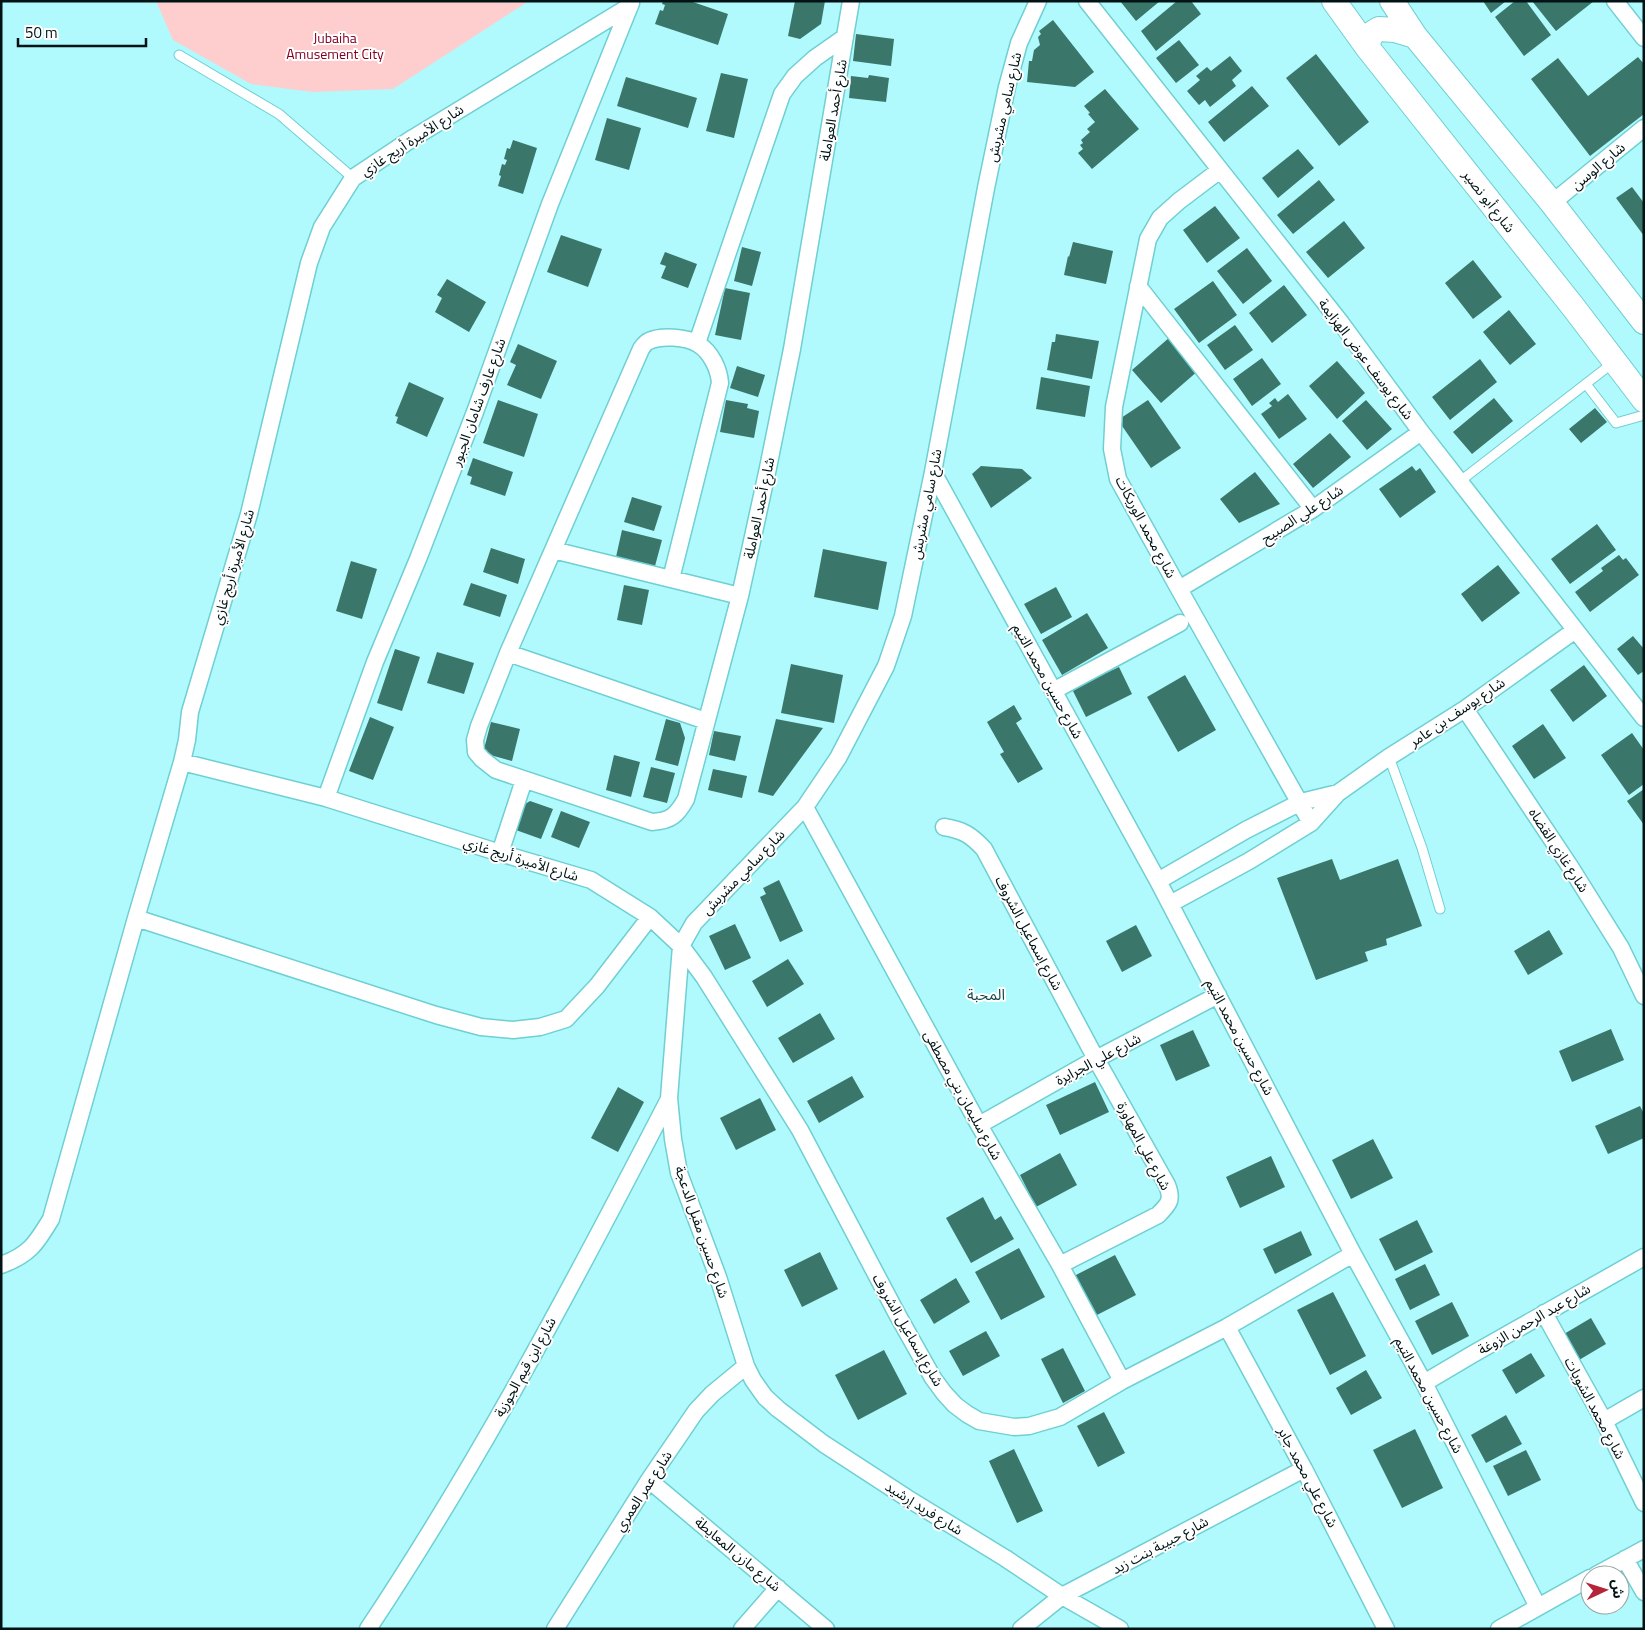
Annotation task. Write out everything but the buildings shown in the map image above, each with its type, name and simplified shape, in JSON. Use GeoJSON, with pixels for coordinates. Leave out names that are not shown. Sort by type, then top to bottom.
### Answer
{"type":"FeatureCollection","features":[{"type":"Feature","properties":{"kind":"main road","name":"شارع أبو نصير"},"geometry":{"type":"LineString","coordinates":[[1334,1],[1367,47],[1574,308],[1644,400]]}},
{"type":"Feature","properties":{"kind":"main road"},"geometry":{"type":"LineString","coordinates":[[1392,1],[1415,36],[1552,203],[1644,322]]}},
{"type":"Feature","properties":{"kind":"main road"},"geometry":{"type":"LineString","coordinates":[[1367,47],[1374,30],[1395,30],[1415,36]]}},
{"type":"Feature","properties":{"kind":"street","name":"شارع أحمد العواملة"},"geometry":{"type":"LineString","coordinates":[[845,37],[815,58],[795,76],[782,94],[697,343],[675,337],[658,338],[647,341],[641,349],[478,726],[475,740],[476,752],[496,770],[652,822],[669,820],[680,811],[686,799],[740,596],[792,349],[852,1]]}},
{"type":"Feature","properties":{"kind":"street","name":"شارع سامي مشربش"},"geometry":{"type":"LineString","coordinates":[[682,946],[694,923],[805,807],[838,758],[886,666],[903,616],[933,472],[986,188],[1007,87],[1019,43],[1038,1]]}},
{"type":"Feature","properties":{"kind":"street","name":"شارع يوسف عوض الهزايمة"},"geometry":{"type":"LineString","coordinates":[[1087,1],[1341,323],[1459,482],[1644,718]]}},
{"type":"Feature","properties":{"kind":"street"},"geometry":{"type":"LineString","coordinates":[[1615,1],[1644,38]]}},
{"type":"Feature","properties":{"kind":"street","name":"شارع الأميرة أريج غازي"},"geometry":{"type":"LineString","coordinates":[[631,4],[412,138],[353,178],[322,227],[309,263],[249,514],[190,712],[182,762],[326,798],[591,880],[650,917],[682,946]]}},
{"type":"Feature","properties":{"kind":"street","name":"شارع عارف شامان الجبور"},"geometry":{"type":"LineString","coordinates":[[326,798],[375,662],[418,559],[475,412],[550,204],[631,4]]}},
{"type":"Feature","properties":{"kind":"street","name":"شارع الوسن"},"geometry":{"type":"LineString","coordinates":[[1552,203],[1644,128]]}},
{"type":"Feature","properties":{"kind":"street","name":"شارع محمد الوريكات"},"geometry":{"type":"LineString","coordinates":[[1220,170],[1160,218],[1148,239],[1114,407],[1112,449],[1118,479],[1301,802],[1311,823]]}},
{"type":"Feature","properties":{"kind":"street"},"geometry":{"type":"LineString","coordinates":[[1138,286],[1313,509]]}},
{"type":"Feature","properties":{"kind":"street"},"geometry":{"type":"LineString","coordinates":[[671,579],[720,383],[715,364],[697,343]]}},
{"type":"Feature","properties":{"kind":"street","name":"شارع علي الصبيح"},"geometry":{"type":"LineString","coordinates":[[1179,589],[1313,509],[1421,432]]}},
{"type":"Feature","properties":{"kind":"street","name":"شارع حسين محمد التيم"},"geometry":{"type":"LineString","coordinates":[[933,472],[1158,881],[1353,1254],[1424,1383],[1538,1607]]}},
{"type":"Feature","properties":{"kind":"street"},"geometry":{"type":"LineString","coordinates":[[553,550],[740,596]]}},
{"type":"Feature","properties":{"kind":"street"},"geometry":{"type":"LineString","coordinates":[[1053,691],[1180,623]]}},
{"type":"Feature","properties":{"kind":"street","name":"شارع يوسف بن عامر"},"geometry":{"type":"LineString","coordinates":[[1170,904],[1249,861],[1311,823],[1338,793],[1388,757],[1465,709],[1574,631]]}},
{"type":"Feature","properties":{"kind":"street"},"geometry":{"type":"LineString","coordinates":[[508,653],[706,721]]}},
{"type":"Feature","properties":{"kind":"street","name":"شارع غازي القضاه"},"geometry":{"type":"LineString","coordinates":[[1465,709],[1621,948],[1644,996]]}},
{"type":"Feature","properties":{"kind":"street"},"geometry":{"type":"LineString","coordinates":[[1,1265],[16,1260],[37,1243],[51,1219],[182,762]]}},
{"type":"Feature","properties":{"kind":"street"},"geometry":{"type":"LineString","coordinates":[[500,853],[524,780]]}},
{"type":"Feature","properties":{"kind":"street","name":"شارع يوسف بن عامر"},"geometry":{"type":"LineString","coordinates":[[1158,881],[1246,830],[1301,802],[1338,793]]}},
{"type":"Feature","properties":{"kind":"street","name":"شارع سليمان بني مصطفى"},"geometry":{"type":"LineString","coordinates":[[805,807],[979,1125],[1060,1265],[1122,1381]]}},
{"type":"Feature","properties":{"kind":"street","name":"شارع إسماعيل الشروف"},"geometry":{"type":"LineString","coordinates":[[944,828],[968,834],[984,849],[1096,1059]]}},
{"type":"Feature","properties":{"kind":"street"},"geometry":{"type":"LineString","coordinates":[[136,918],[436,1016],[482,1026],[513,1030],[540,1027],[566,1019],[597,986],[650,917]]}},
{"type":"Feature","properties":{"kind":"street","name":"شارع حسين مقبل الدعجة"},"geometry":{"type":"LineString","coordinates":[[682,946],[670,1098],[673,1139],[679,1173],[718,1277],[746,1366]]}},
{"type":"Feature","properties":{"kind":"street","name":"شارع إسماعيل الشروف"},"geometry":{"type":"LineString","coordinates":[[682,946],[704,976],[800,1130],[929,1370],[944,1393],[966,1414],[979,1421],[1029,1426],[1060,1417],[1122,1381],[1228,1327],[1353,1254]]}},
{"type":"Feature","properties":{"kind":"street","name":"شارع علي الجرايرة"},"geometry":{"type":"LineString","coordinates":[[979,1125],[1096,1059],[1218,996]]}},
{"type":"Feature","properties":{"kind":"street","name":"شارع علي المهاورة"},"geometry":{"type":"LineString","coordinates":[[1060,1265],[1158,1215],[1168,1205],[1171,1194],[1096,1059]]}},
{"type":"Feature","properties":{"kind":"street","name":"شارع ابن قيم الجوزية"},"geometry":{"type":"LineString","coordinates":[[368,1629],[446,1508],[598,1236],[670,1098]]}},
{"type":"Feature","properties":{"kind":"street","name":"شارع عبد الرحمن الزوغة"},"geometry":{"type":"LineString","coordinates":[[1424,1383],[1644,1257]]}},
{"type":"Feature","properties":{"kind":"street","name":"شارع محمد الشويات"},"geometry":{"type":"LineString","coordinates":[[1544,1313],[1604,1422],[1644,1503]]}},
{"type":"Feature","properties":{"kind":"street","name":"شارع علي محمد جابر"},"geometry":{"type":"LineString","coordinates":[[1228,1327],[1304,1469],[1386,1629]]}},
{"type":"Feature","properties":{"kind":"street","name":"شارع عمر العمري"},"geometry":{"type":"LineString","coordinates":[[555,1629],[649,1480],[696,1411],[712,1394],[746,1366]]}},
{"type":"Feature","properties":{"kind":"street","name":"شارع فريد إرشيد"},"geometry":{"type":"LineString","coordinates":[[746,1366],[765,1398],[824,1444],[1062,1596],[1120,1629]]}},
{"type":"Feature","properties":{"kind":"street"},"geometry":{"type":"LineString","coordinates":[[1604,1422],[1644,1398]]}},
{"type":"Feature","properties":{"kind":"street","name":"شارع حبيبة بنت زيد"},"geometry":{"type":"LineString","coordinates":[[1021,1629],[1062,1596],[1304,1469]]}},
{"type":"Feature","properties":{"kind":"street","name":"شارع مازن المعايطة"},"geometry":{"type":"LineString","coordinates":[[649,1480],[826,1629]]}},
{"type":"Feature","properties":{"kind":"street"},"geometry":{"type":"LineString","coordinates":[[1613,1565],[1644,1549]]}},
{"type":"Feature","properties":{"kind":"street"},"geometry":{"type":"LineString","coordinates":[[1625,1558],[1644,1592]]}},
{"type":"Feature","properties":{"kind":"street"},"geometry":{"type":"LineString","coordinates":[[1499,1629],[1580,1584]]}},
{"type":"Feature","properties":{"kind":"street"},"geometry":{"type":"LineString","coordinates":[[742,1629],[778,1588]]}},
{"type":"Feature","properties":{"kind":"lane"},"geometry":{"type":"LineString","coordinates":[[179,55],[279,114],[353,178]]}},
{"type":"Feature","properties":{"kind":"lane"},"geometry":{"type":"LineString","coordinates":[[1459,482],[1614,362]]}},
{"type":"Feature","properties":{"kind":"lane"},"geometry":{"type":"LineString","coordinates":[[1586,384],[1616,423],[1644,415]]}},
{"type":"Feature","properties":{"kind":"lane"},"geometry":{"type":"LineString","coordinates":[[1388,757],[1422,848],[1440,909]]}},
{"type":"Feature","properties":{"kind":"green space","name":"Jubaiha Amusement City"},"geometry":{"type":"Polygon","coordinates":[[[156,1],[529,1],[393,89],[313,92],[251,84],[173,40],[156,1]]]}},
{"type":"Feature","properties":{"kind":"district","name":"المحبة"},"geometry":{"type":"Point","coordinates":[986,995]}}]}
